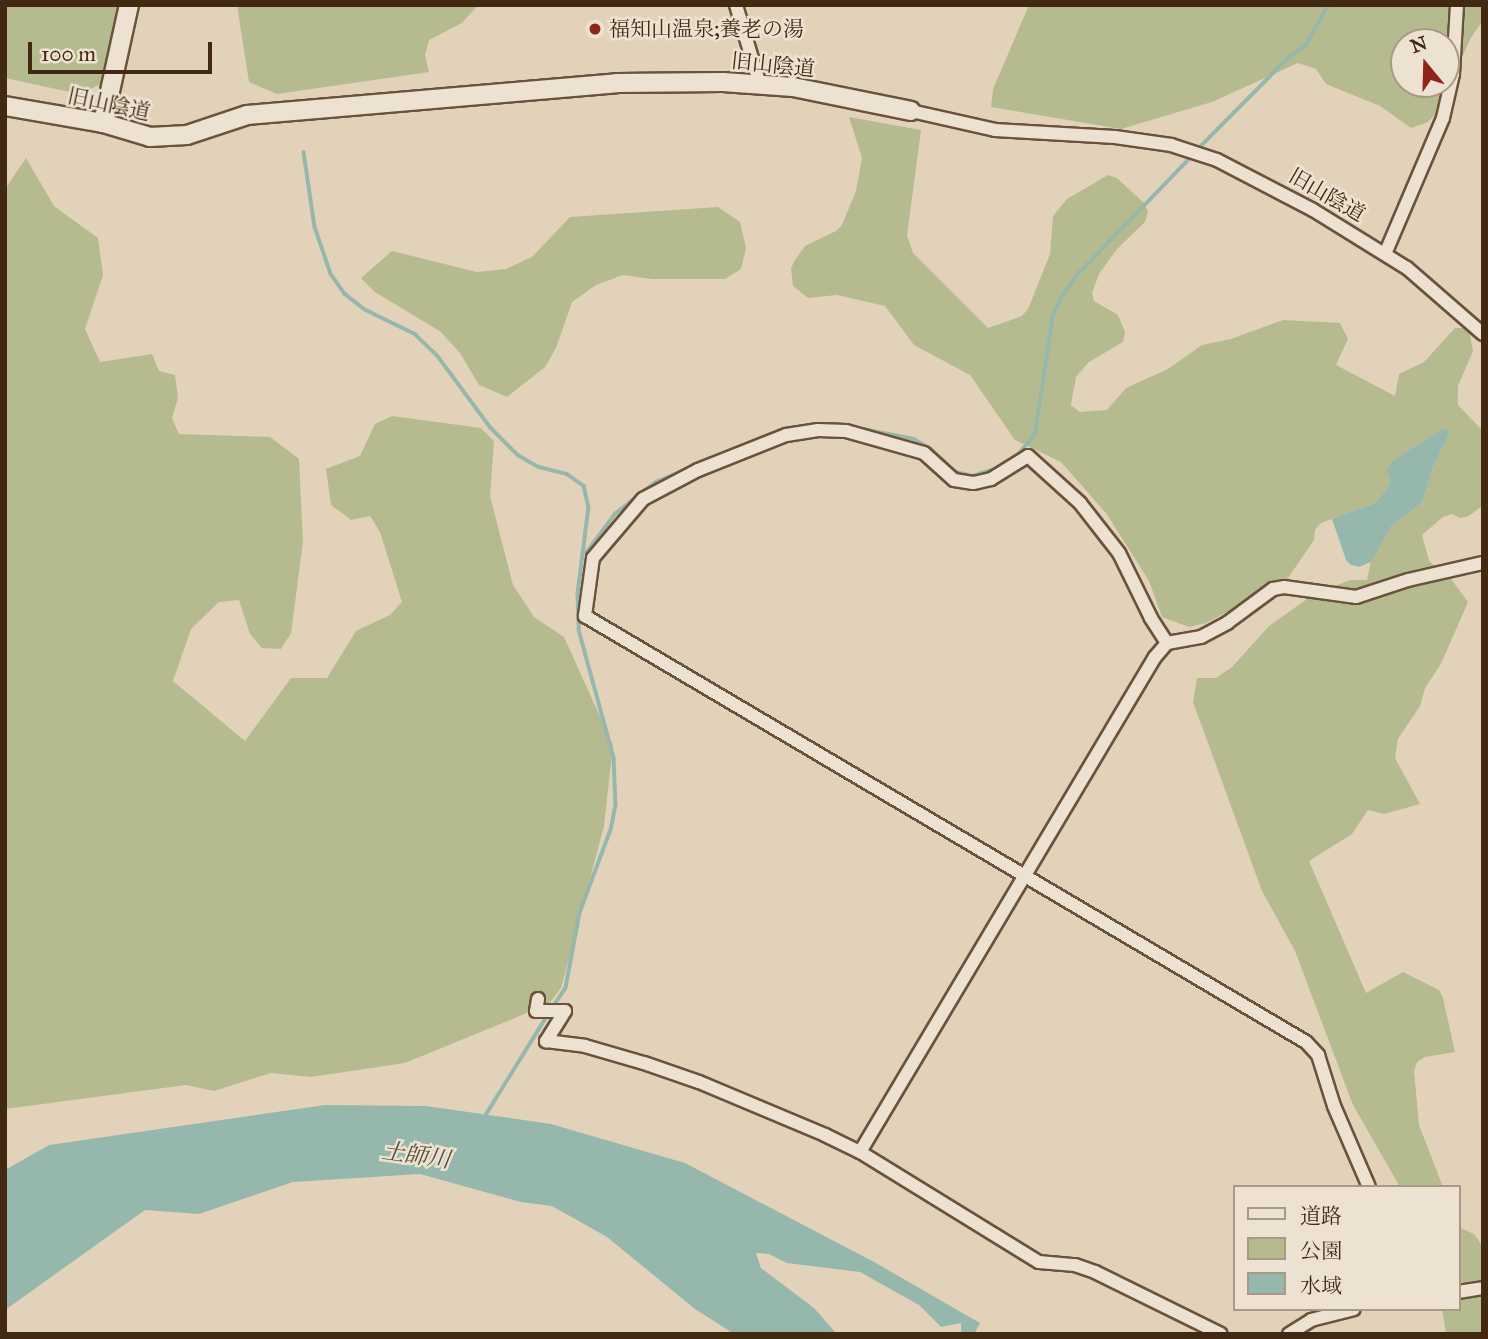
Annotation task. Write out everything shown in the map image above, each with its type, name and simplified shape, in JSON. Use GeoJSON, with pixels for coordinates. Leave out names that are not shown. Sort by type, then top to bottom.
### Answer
{"type":"FeatureCollection","features":[{"type":"Feature","properties":{"kind":"street"},"geometry":{"type":"LineString","coordinates":[[103,123],[129,5]]}},
{"type":"Feature","properties":{"kind":"street"},"geometry":{"type":"LineString","coordinates":[[736,5],[760,85]]}},
{"type":"Feature","properties":{"kind":"street"},"geometry":{"type":"LineString","coordinates":[[1385,254],[1443,118],[1453,74],[1457,5]]}},
{"type":"Feature","properties":{"kind":"street","name":"旧山陰道"},"geometry":{"type":"LineString","coordinates":[[5,106],[103,123],[150,137],[187,135],[247,115],[345,109],[497,92],[617,83],[723,82],[793,87],[995,130],[1115,137],[1171,145],[1217,160],[1313,210],[1407,268],[1483,334]]}},
{"type":"Feature","properties":{"kind":"street"},"geometry":{"type":"LineString","coordinates":[[1167,643],[1151,618],[1119,552],[1080,503],[1028,456],[991,479],[973,483],[954,480],[924,453],[867,435],[818,430],[786,435],[698,470],[643,499],[593,558],[585,616],[1306,1042],[1318,1055],[1334,1106],[1367,1185]]}},
{"type":"Feature","properties":{"kind":"street"},"geometry":{"type":"LineString","coordinates":[[860,1152],[1155,657],[1167,643],[1201,637],[1227,623],[1273,589],[1284,587],[1356,597],[1408,580],[1483,562]]}},
{"type":"Feature","properties":{"kind":"street"},"geometry":{"type":"LineString","coordinates":[[538,999],[536,1011],[565,1011],[546,1041],[585,1046],[699,1082],[860,1152],[1039,1262],[1067,1264],[1095,1272],[1221,1334]]}},
{"type":"Feature","properties":{"kind":"street"},"geometry":{"type":"LineString","coordinates":[[1460,1292],[1483,1288]]}},
{"type":"Feature","properties":{"kind":"street"},"geometry":{"type":"LineString","coordinates":[[1289,1334],[1311,1320],[1346,1311]]}},
{"type":"Feature","properties":{"kind":"green space"},"geometry":{"type":"Polygon","coordinates":[[[5,5],[118,5],[101,84],[79,94],[5,78],[5,5]]]}},
{"type":"Feature","properties":{"kind":"green space"},"geometry":{"type":"Polygon","coordinates":[[[237,5],[478,5],[462,23],[429,40],[425,55],[429,72],[277,94],[249,82],[237,5]]]}},
{"type":"Feature","properties":{"kind":"green space"},"geometry":{"type":"Polygon","coordinates":[[[1029,5],[1483,5],[1483,20],[1470,39],[1460,62],[1460,28],[1390,28],[1390,98],[1445,98],[1440,109],[1428,122],[1411,128],[1380,106],[1326,84],[1316,69],[1298,63],[1212,102],[1121,129],[991,107],[993,89],[1029,5]]]}},
{"type":"Feature","properties":{"kind":"green space"},"geometry":{"type":"Polygon","coordinates":[[[849,117],[921,130],[907,236],[913,253],[988,328],[1022,316],[1028,309],[1050,254],[1053,216],[1067,199],[1108,175],[1117,178],[1144,203],[1148,212],[1145,222],[1117,249],[1099,274],[1092,293],[1094,301],[1118,315],[1125,332],[1123,342],[1089,362],[1076,377],[1071,405],[1080,412],[1107,410],[1126,388],[1168,369],[1202,345],[1231,339],[1283,320],[1340,323],[1348,339],[1336,365],[1395,396],[1399,374],[1424,362],[1455,328],[1464,328],[1470,334],[1473,351],[1458,386],[1458,405],[1483,431],[1483,505],[1469,516],[1460,518],[1452,514],[1443,517],[1422,535],[1429,561],[1451,579],[1468,602],[1441,664],[1425,688],[1420,706],[1398,739],[1395,758],[1420,804],[1384,814],[1368,810],[1352,834],[1309,861],[1366,993],[1403,972],[1439,990],[1443,998],[1455,1052],[1425,1057],[1417,1062],[1414,1071],[1419,1125],[1442,1185],[1399,1185],[1353,1105],[1295,951],[1262,891],[1193,702],[1197,678],[1216,678],[1232,667],[1269,626],[1317,592],[1351,580],[1367,580],[1372,556],[1392,525],[1422,503],[1433,467],[1451,431],[1390,479],[1387,488],[1375,503],[1321,523],[1315,530],[1314,540],[1286,581],[1206,623],[1189,627],[1162,617],[1149,581],[1106,513],[1061,462],[1015,440],[970,375],[914,345],[885,306],[837,295],[808,298],[793,286],[791,268],[805,246],[836,231],[842,225],[856,191],[862,158],[849,117]]]}},
{"type":"Feature","properties":{"kind":"green space"},"geometry":{"type":"Polygon","coordinates":[[[26,158],[54,206],[98,238],[103,275],[85,329],[100,362],[152,354],[159,371],[175,375],[178,398],[172,418],[179,434],[270,437],[299,459],[303,542],[291,633],[281,649],[262,648],[250,634],[239,600],[219,602],[191,629],[173,681],[245,741],[291,678],[327,678],[356,631],[390,615],[402,602],[380,532],[370,516],[351,520],[331,505],[326,469],[360,456],[375,424],[392,416],[481,428],[494,441],[490,496],[513,585],[534,617],[564,637],[613,745],[604,826],[561,988],[549,1004],[405,1063],[311,1077],[271,1073],[214,1091],[186,1085],[5,1109],[5,189],[26,158]]]}},
{"type":"Feature","properties":{"kind":"green space"},"geometry":{"type":"Polygon","coordinates":[[[718,207],[740,222],[746,248],[741,269],[725,279],[652,279],[623,275],[596,285],[572,302],[556,348],[545,367],[507,397],[479,385],[460,353],[441,332],[375,292],[361,278],[392,251],[477,272],[506,269],[532,257],[570,217],[718,207]]]}},
{"type":"Feature","properties":{"kind":"green space"},"geometry":{"type":"Polygon","coordinates":[[[1460,1228],[1474,1234],[1483,1247],[1483,1334],[1446,1334],[1442,1311],[1460,1311],[1460,1228]]]}},
{"type":"Feature","properties":{"kind":"water"},"geometry":{"type":"Polygon","coordinates":[[[1442,429],[1451,431],[1433,467],[1422,503],[1392,525],[1371,562],[1359,567],[1351,565],[1346,560],[1332,519],[1375,503],[1387,488],[1390,479],[1387,471],[1391,462],[1442,429]]]}},
{"type":"Feature","properties":{"kind":"water","name":"土師川"},"geometry":{"type":"Polygon","coordinates":[[[325,1105],[426,1106],[551,1124],[685,1163],[874,1262],[980,1323],[974,1334],[961,1334],[961,1323],[941,1327],[919,1305],[860,1272],[787,1263],[769,1254],[756,1253],[761,1268],[814,1308],[837,1334],[734,1334],[695,1309],[607,1237],[552,1206],[521,1202],[420,1174],[293,1182],[199,1214],[145,1210],[5,1310],[5,1170],[49,1145],[325,1105]]]}},
{"type":"Feature","properties":{"kind":"waterway"},"geometry":{"type":"LineString","coordinates":[[1197,150],[1289,57],[1306,45],[1328,5]]}},
{"type":"Feature","properties":{"kind":"waterway"},"geometry":{"type":"LineString","coordinates":[[304,152],[315,227],[331,274],[345,294],[364,309],[415,334],[437,355],[491,428],[518,455],[539,467],[567,474],[584,486],[589,507],[578,594],[579,630],[614,758],[616,805],[611,830],[580,913],[566,988],[554,1006]]}},
{"type":"Feature","properties":{"kind":"waterway"},"geometry":{"type":"LineString","coordinates":[[1016,457],[1035,434],[1053,315],[1062,296],[1078,274],[1192,156]]}},
{"type":"Feature","properties":{"kind":"waterway"},"geometry":{"type":"LineString","coordinates":[[848,426],[914,439],[931,449],[956,472],[973,476],[997,468]]}},
{"type":"Feature","properties":{"kind":"waterway"},"geometry":{"type":"LineString","coordinates":[[586,553],[615,514],[656,482],[783,429],[795,427]]}},
{"type":"Feature","properties":{"kind":"waterway"},"geometry":{"type":"LineString","coordinates":[[485,1116],[547,1016]]}},
{"type":"Feature","properties":{"kind":"place","name":"福知山温泉;養老の湯"},"geometry":{"type":"Point","coordinates":[595,29]}}]}
